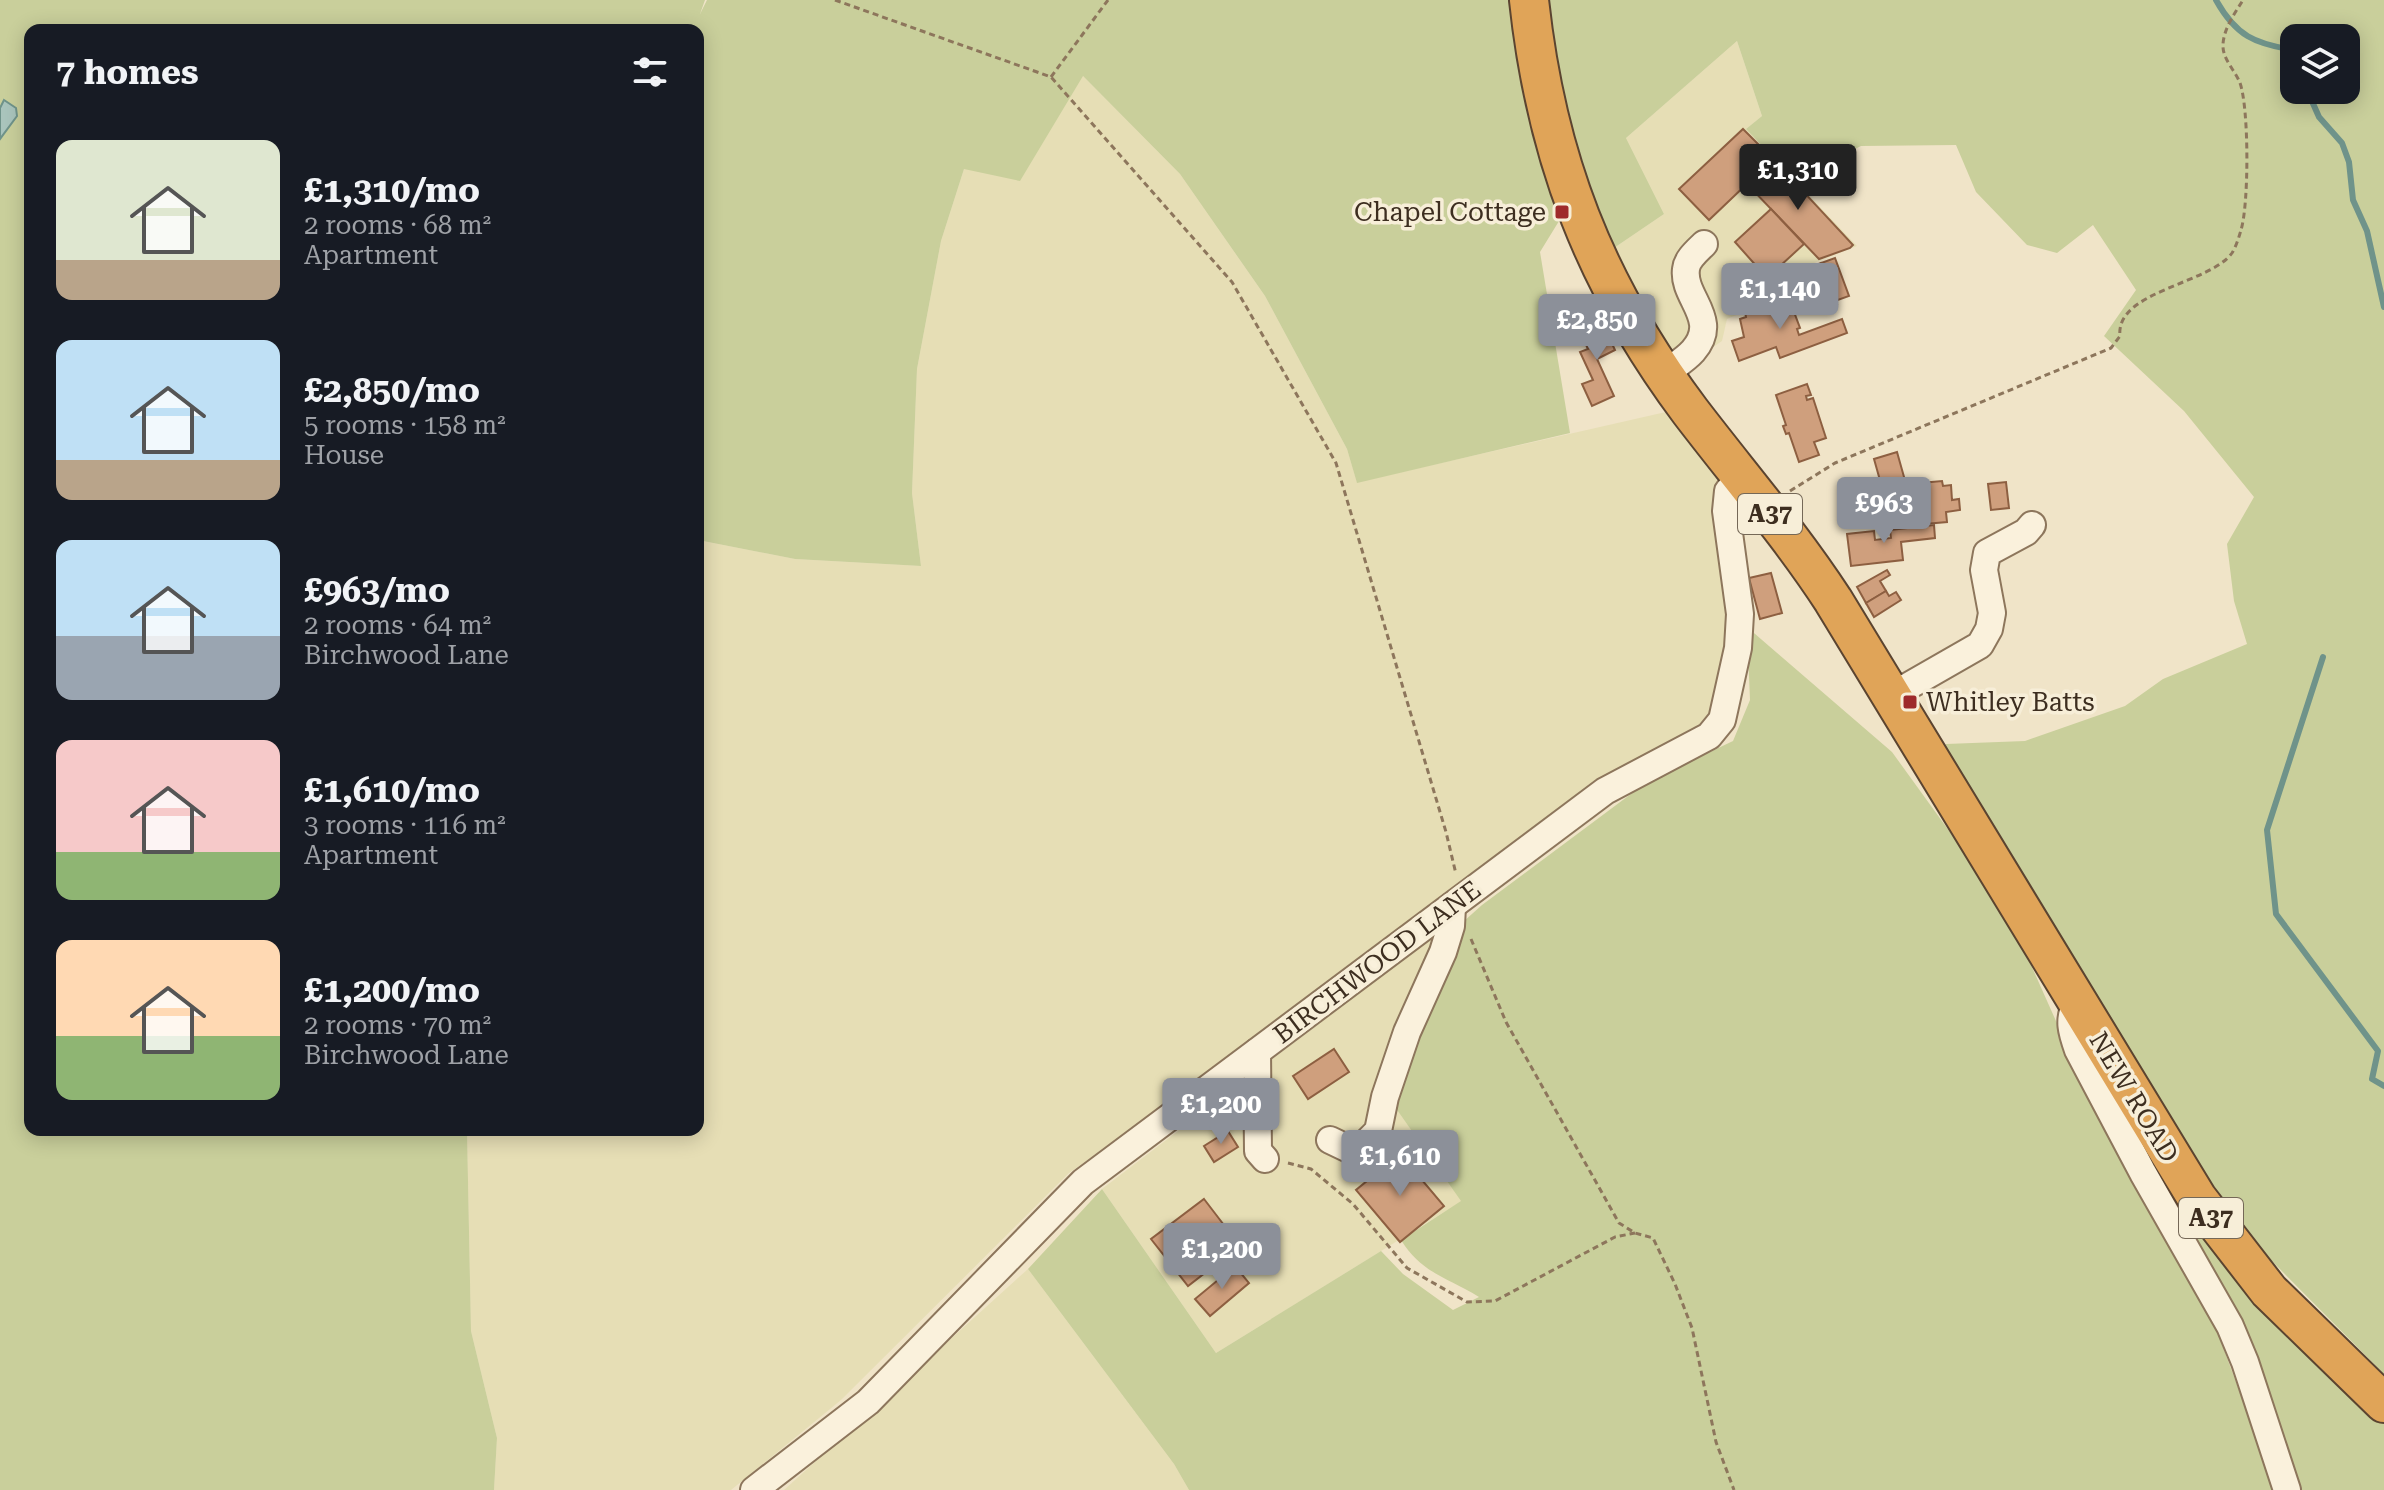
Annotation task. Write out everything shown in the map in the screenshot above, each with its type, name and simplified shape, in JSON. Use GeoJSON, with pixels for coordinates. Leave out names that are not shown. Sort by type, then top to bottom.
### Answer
{"type":"FeatureCollection","features":[{"type":"Feature","properties":{"kind":"highway","name":"A37"},"geometry":{"type":"LineString","coordinates":[[1529,0],[1546,109],[1574,203],[1618,301],[1664,374],[1819,580],[2077,1003]]}},
{"type":"Feature","properties":{"kind":"highway","name":"NEW ROAD"},"geometry":{"type":"LineString","coordinates":[[2077,1003],[2172,1161],[2222,1233],[2291,1315],[2384,1403]]}},
{"type":"Feature","properties":{"kind":"street"},"geometry":{"type":"LineString","coordinates":[[1664,374],[1692,352],[1700,341],[1703,327],[1700,308],[1687,282],[1685,270],[1689,260],[1704,244]]}},
{"type":"Feature","properties":{"kind":"street","name":"BIRCHWOOD LANE"},"geometry":{"type":"LineString","coordinates":[[754,1490],[868,1402],[1083,1182],[1605,791],[1709,736],[1722,720],[1738,648],[1740,614],[1726,511],[1728,491],[1751,489]]}},
{"type":"Feature","properties":{"kind":"street"},"geometry":{"type":"LineString","coordinates":[[1891,696],[1980,645],[1989,629],[1992,613],[1984,570],[1987,553],[2026,532],[2032,525]]}},
{"type":"Feature","properties":{"kind":"street"},"geometry":{"type":"LineString","coordinates":[[1330,1140],[1353,1151],[1360,1149],[1378,1131],[1385,1097],[1407,1032],[1443,952],[1457,902]]}},
{"type":"Feature","properties":{"kind":"street"},"geometry":{"type":"LineString","coordinates":[[2077,1003],[2070,1013],[2078,1050],[2230,1326],[2287,1490]]}},
{"type":"Feature","properties":{"kind":"street"},"geometry":{"type":"LineString","coordinates":[[1257,1052],[1258,1151],[1265,1159]]}},
{"type":"Feature","properties":{"kind":"path"},"geometry":{"type":"LineString","coordinates":[[835,0],[1051,77],[1232,282],[1336,463],[1446,832],[1463,922],[1506,1022],[1619,1223],[1635,1233],[1653,1238],[1675,1284],[1692,1328],[1716,1442],[1734,1490]]}},
{"type":"Feature","properties":{"kind":"path"},"geometry":{"type":"LineString","coordinates":[[1051,77],[1108,0]]}},
{"type":"Feature","properties":{"kind":"path"},"geometry":{"type":"LineString","coordinates":[[1751,489],[1773,493],[1790,491],[1835,463],[2111,348],[2120,336],[2119,325],[2126,315],[2151,296],[2209,270],[2232,254],[2242,229],[2247,153],[2241,85],[2225,56],[2223,44],[2229,24],[2243,0]]}},
{"type":"Feature","properties":{"kind":"path"},"geometry":{"type":"LineString","coordinates":[[1265,1159],[1311,1169],[1353,1204],[1407,1268],[1467,1302],[1495,1301],[1615,1237],[1635,1233]]}},
{"type":"Feature","properties":{"kind":"shaded area"},"geometry":{"type":"Polygon","coordinates":[[[1737,41],[1762,116],[1746,129],[1857,246],[1804,267],[1776,298],[1727,319],[1722,341],[1679,370],[1611,250],[1664,214],[1626,138],[1737,41]]]}},
{"type":"Feature","properties":{"kind":"shaded area"},"geometry":{"type":"Polygon","coordinates":[[[1078,71],[1180,174],[1265,296],[1347,449],[1357,482],[1679,409],[1716,467],[1730,634],[1719,701],[1703,727],[1069,1173],[841,1400],[731,1490],[494,1490],[497,1438],[471,1331],[467,1136],[704,1136],[704,541],[795,559],[921,566],[912,493],[917,369],[941,241],[964,169],[1078,71]]]}},
{"type":"Feature","properties":{"kind":"shaded area"},"geometry":{"type":"Polygon","coordinates":[[[1445,927],[1395,1107],[1462,1201],[1216,1353],[1102,1189],[1445,927]]]}},
{"type":"Feature","properties":{"kind":"shaded area"},"geometry":{"type":"Polygon","coordinates":[[[1028,1269],[1174,1464],[1189,1490],[784,1490],[1028,1269]]]}},
{"type":"Feature","properties":{"kind":"green space"},"geometry":{"type":"Polygon","coordinates":[[[0,0],[705,0],[700,14],[707,0],[1518,0],[1567,208],[1540,252],[1570,433],[1357,483],[1347,449],[1265,296],[1180,174],[1083,76],[1020,181],[964,169],[941,241],[917,369],[912,493],[921,566],[795,559],[704,541],[704,24],[24,24],[24,1136],[467,1136],[471,1331],[497,1438],[494,1490],[0,1490],[0,0]]]}},
{"type":"Feature","properties":{"kind":"green space"},"geometry":{"type":"Polygon","coordinates":[[[1544,0],[2384,0],[2384,1374],[2267,1256],[2209,1184],[1942,749],[1946,744],[2025,741],[2125,706],[2163,679],[2247,644],[2234,601],[2227,544],[2254,497],[2184,411],[2104,336],[2136,290],[2093,225],[2057,253],[2027,245],[1976,192],[1956,145],[1861,146],[1794,179],[1746,129],[1762,116],[1737,41],[1626,138],[1664,214],[1611,250],[1564,118],[1544,0]]]}},
{"type":"Feature","properties":{"kind":"green space"},"geometry":{"type":"Polygon","coordinates":[[[1747,627],[1892,752],[2007,911],[2064,1039],[2213,1320],[2276,1490],[1189,1490],[1174,1464],[1028,1269],[1102,1189],[1216,1353],[1381,1251],[1403,1274],[1453,1310],[1479,1297],[1427,1268],[1401,1240],[1461,1201],[1395,1107],[1456,933],[1482,905],[1647,782],[1733,741],[1750,700],[1747,627]]]}},
{"type":"Feature","properties":{"kind":"green space"},"geometry":{"type":"Polygon","coordinates":[[[2194,1216],[2278,1323],[2384,1422],[2384,1490],[2301,1490],[2291,1458],[2189,1237],[2194,1216]]]}},
{"type":"Feature","properties":{"kind":"water"},"geometry":{"type":"Polygon","coordinates":[[[4,100],[16,108],[17,116],[0,139],[0,108],[4,100]]]}},
{"type":"Feature","properties":{"kind":"building"},"geometry":{"type":"Polygon","coordinates":[[[1743,129],[1773,159],[1709,220],[1679,189],[1743,129]]]}},
{"type":"Feature","properties":{"kind":"building"},"geometry":{"type":"Polygon","coordinates":[[[1773,159],[1853,245],[1850,248],[1819,259],[1747,184],[1773,159]]]}},
{"type":"Feature","properties":{"kind":"building"},"geometry":{"type":"Polygon","coordinates":[[[1771,209],[1804,244],[1767,278],[1735,242],[1771,209]]]}},
{"type":"Feature","properties":{"kind":"building"},"geometry":{"type":"Polygon","coordinates":[[[1835,258],[1849,296],[1835,301],[1821,263],[1835,258]]]}},
{"type":"Feature","properties":{"kind":"building"},"geometry":{"type":"Polygon","coordinates":[[[1821,263],[1837,304],[1820,311],[1805,269],[1821,263]]]}},
{"type":"Feature","properties":{"kind":"building"},"geometry":{"type":"Polygon","coordinates":[[[1788,296],[1800,328],[1797,329],[1799,335],[1842,319],[1847,333],[1780,358],[1776,347],[1739,361],[1732,341],[1744,337],[1740,319],[1746,317],[1745,312],[1788,296]]]}},
{"type":"Feature","properties":{"kind":"building"},"geometry":{"type":"Polygon","coordinates":[[[1601,320],[1615,350],[1597,359],[1614,396],[1592,406],[1582,384],[1593,380],[1580,352],[1588,349],[1582,336],[1587,334],[1584,327],[1601,320]]]}},
{"type":"Feature","properties":{"kind":"building"},"geometry":{"type":"Polygon","coordinates":[[[1807,384],[1811,395],[1806,396],[1807,400],[1813,398],[1826,438],[1814,442],[1819,455],[1799,462],[1789,433],[1786,434],[1783,426],[1786,425],[1776,395],[1807,384]]]}},
{"type":"Feature","properties":{"kind":"building"},"geometry":{"type":"Polygon","coordinates":[[[1897,452],[1906,484],[1883,491],[1874,459],[1897,452]]]}},
{"type":"Feature","properties":{"kind":"building"},"geometry":{"type":"Polygon","coordinates":[[[1942,481],[1943,486],[1951,485],[1952,500],[1959,499],[1960,510],[1946,512],[1947,522],[1925,524],[1921,483],[1942,481]]]}},
{"type":"Feature","properties":{"kind":"building"},"geometry":{"type":"Polygon","coordinates":[[[2006,482],[2009,508],[1991,510],[1988,484],[2006,482]]]}},
{"type":"Feature","properties":{"kind":"building"},"geometry":{"type":"Polygon","coordinates":[[[1934,525],[1935,538],[1901,542],[1903,560],[1851,566],[1847,534],[1874,531],[1875,540],[1891,538],[1890,530],[1934,525]]]}},
{"type":"Feature","properties":{"kind":"building"},"geometry":{"type":"Polygon","coordinates":[[[1887,570],[1890,575],[1880,581],[1886,591],[1866,603],[1857,587],[1887,570]]]}},
{"type":"Feature","properties":{"kind":"building"},"geometry":{"type":"Polygon","coordinates":[[[1771,573],[1782,613],[1760,619],[1749,578],[1771,573]]]}},
{"type":"Feature","properties":{"kind":"building"},"geometry":{"type":"Polygon","coordinates":[[[1886,591],[1889,596],[1896,592],[1901,600],[1874,617],[1866,603],[1886,591]]]}},
{"type":"Feature","properties":{"kind":"building"},"geometry":{"type":"Polygon","coordinates":[[[1334,1049],[1349,1072],[1308,1099],[1293,1076],[1334,1049]]]}},
{"type":"Feature","properties":{"kind":"building"},"geometry":{"type":"Polygon","coordinates":[[[1228,1131],[1238,1147],[1214,1162],[1204,1146],[1228,1131]]]}},
{"type":"Feature","properties":{"kind":"building"},"geometry":{"type":"Polygon","coordinates":[[[1400,1154],[1444,1206],[1400,1242],[1356,1190],[1400,1154]]]}},
{"type":"Feature","properties":{"kind":"building"},"geometry":{"type":"Polygon","coordinates":[[[1204,1199],[1240,1246],[1188,1286],[1151,1239],[1204,1199]]]}},
{"type":"Feature","properties":{"kind":"building"},"geometry":{"type":"Polygon","coordinates":[[[1235,1266],[1249,1283],[1210,1316],[1195,1299],[1235,1266]]]}},
{"type":"Feature","properties":{"kind":"waterway"},"geometry":{"type":"LineString","coordinates":[[2216,0],[2239,30],[2257,41],[2280,47]]}},
{"type":"Feature","properties":{"kind":"waterway"},"geometry":{"type":"LineString","coordinates":[[2313,104],[2319,117],[2342,143],[2349,162],[2353,200],[2367,231],[2384,307]]}},
{"type":"Feature","properties":{"kind":"waterway"},"geometry":{"type":"LineString","coordinates":[[2323,657],[2267,830],[2276,914],[2378,1051],[2372,1079],[2384,1086]]}},
{"type":"Feature","properties":{"kind":"place","name":"Chapel Cottage"},"geometry":{"type":"Point","coordinates":[1562,212]}},
{"type":"Feature","properties":{"kind":"place","name":"Whitley Batts"},"geometry":{"type":"Point","coordinates":[1910,702]}}]}
